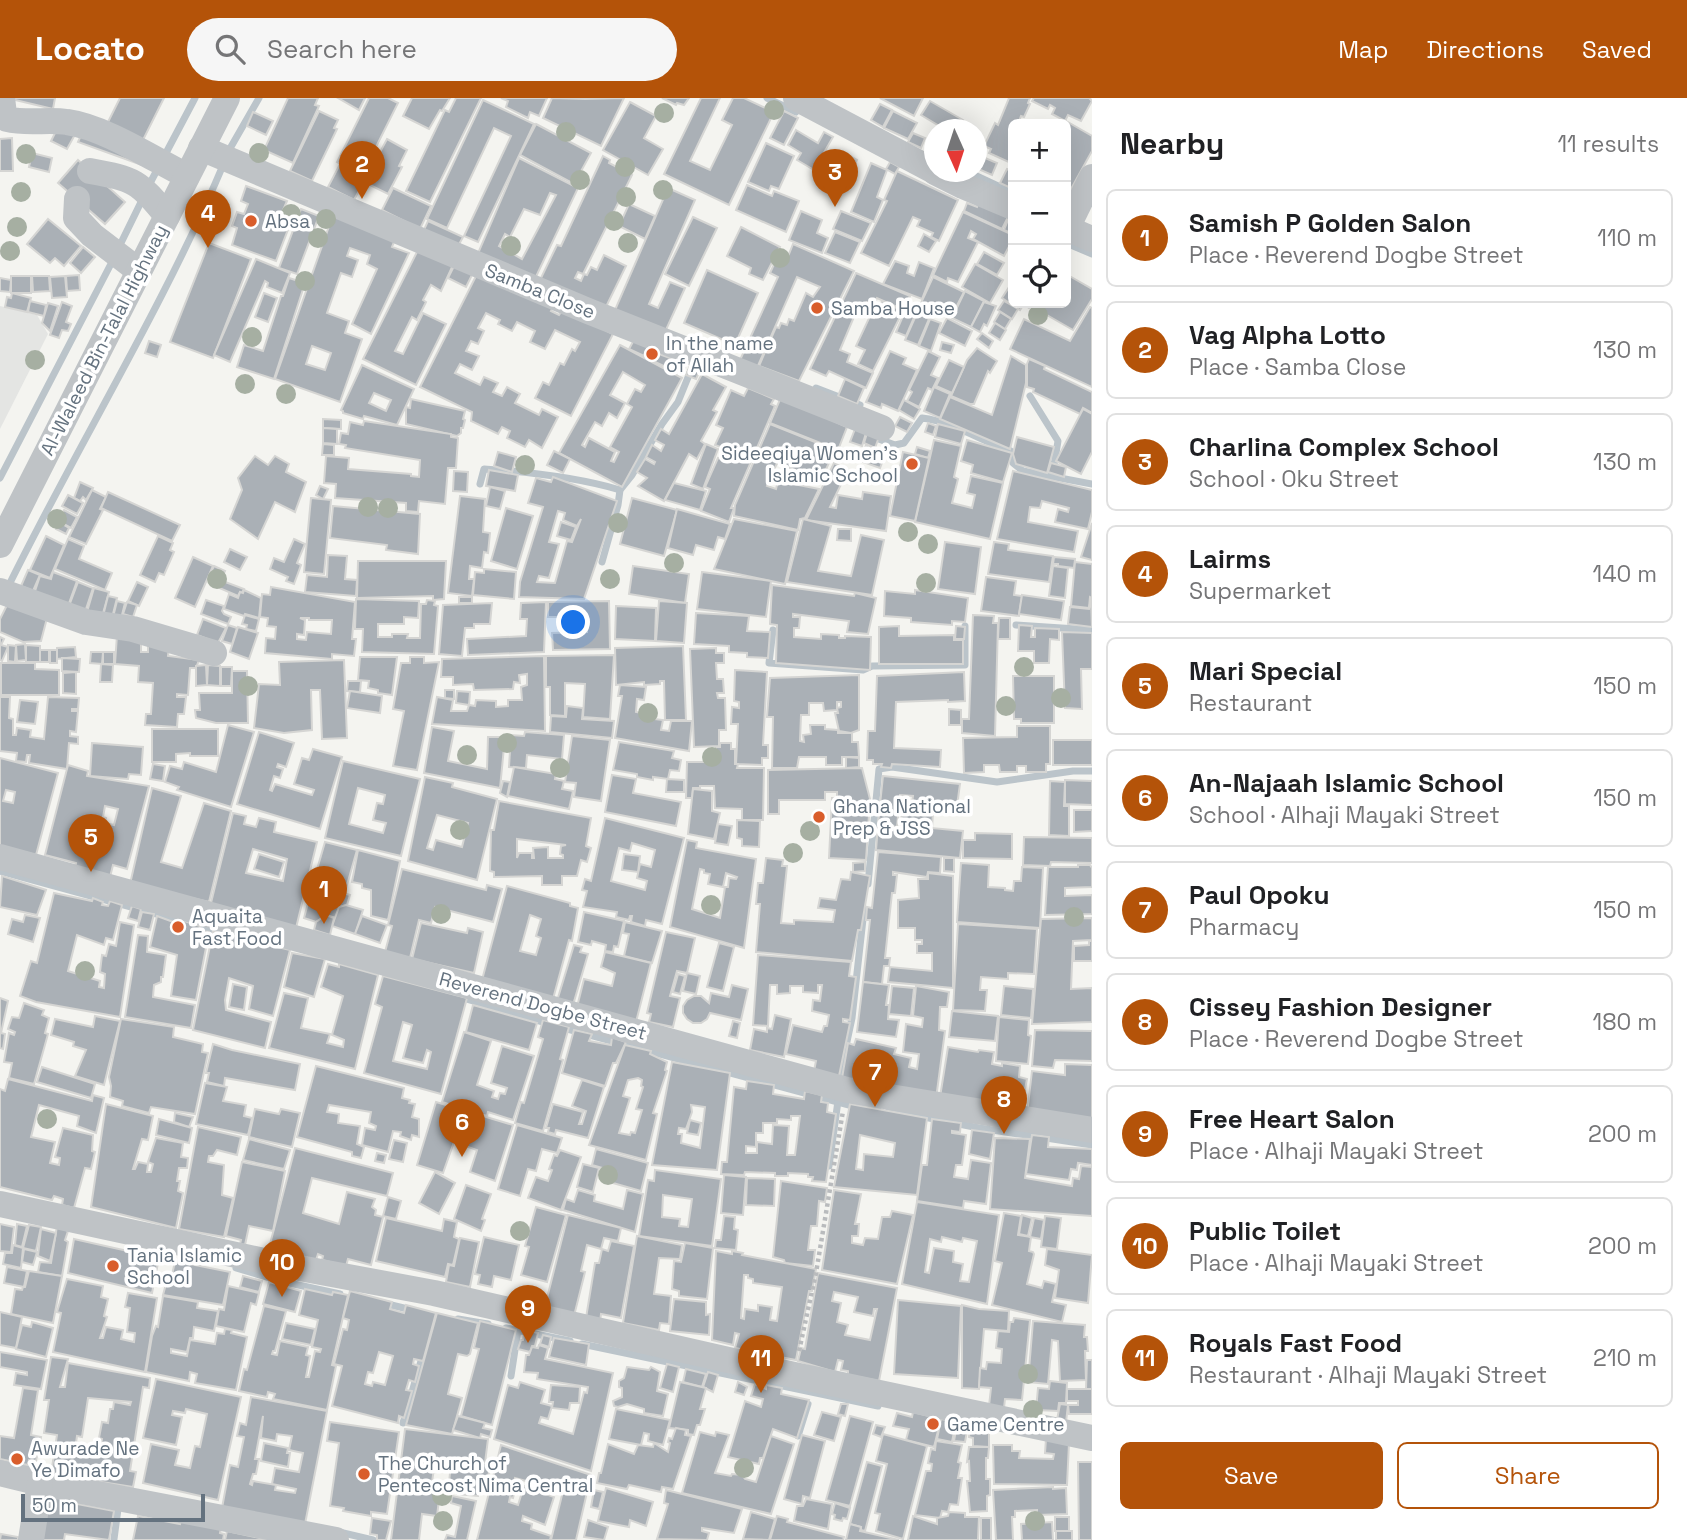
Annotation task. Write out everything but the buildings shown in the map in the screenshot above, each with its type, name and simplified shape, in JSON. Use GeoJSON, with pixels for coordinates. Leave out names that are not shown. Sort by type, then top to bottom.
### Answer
{"type":"FeatureCollection","features":[{"type":"Feature","properties":{"kind":"street"},"geometry":{"type":"LineString","coordinates":[[2,98],[7,119],[68,122],[87,128],[128,145],[187,176]]}},
{"type":"Feature","properties":{"kind":"street","name":"Al-Waleed Bin-Talal Highway"},"geometry":{"type":"LineString","coordinates":[[0,545],[6,519],[139,271],[227,98]]}},
{"type":"Feature","properties":{"kind":"street"},"geometry":{"type":"LineString","coordinates":[[796,98],[924,165]]}},
{"type":"Feature","properties":{"kind":"street","name":"Samba Close"},"geometry":{"type":"LineString","coordinates":[[201,148],[588,311],[882,428]]}},
{"type":"Feature","properties":{"kind":"street"},"geometry":{"type":"LineString","coordinates":[[90,171],[136,183],[167,216]]}},
{"type":"Feature","properties":{"kind":"street"},"geometry":{"type":"LineString","coordinates":[[1071,218],[1092,177]]}},
{"type":"Feature","properties":{"kind":"street"},"geometry":{"type":"LineString","coordinates":[[956,182],[1008,204]]}},
{"type":"Feature","properties":{"kind":"street"},"geometry":{"type":"LineString","coordinates":[[77,199],[76,218],[92,235],[139,271]]}},
{"type":"Feature","properties":{"kind":"street"},"geometry":{"type":"LineString","coordinates":[[1071,230],[1092,239]]}},
{"type":"Feature","properties":{"kind":"street"},"geometry":{"type":"LineString","coordinates":[[0,591],[86,622],[132,629],[214,653]]}},
{"type":"Feature","properties":{"kind":"street","name":"Reverend Dogbe Street"},"geometry":{"type":"LineString","coordinates":[[0,857],[847,1090],[1092,1130]]}},
{"type":"Feature","properties":{"kind":"street"},"geometry":{"type":"LineString","coordinates":[[0,1204],[278,1264],[434,1293],[794,1375],[1092,1438]]}},
{"type":"Feature","properties":{"kind":"street"},"geometry":{"type":"LineString","coordinates":[[0,1473],[336,1540]]}},
{"type":"Feature","properties":{"kind":"street"},"geometry":{"type":"LineString","coordinates":[[31,1540],[40,1483]]}},
{"type":"Feature","properties":{"kind":"path"},"geometry":{"type":"LineString","coordinates":[[794,1375],[816,1273],[847,1090]]}},
{"type":"Feature","properties":{"kind":"shaded area"},"geometry":{"type":"Polygon","coordinates":[[[0,306],[37,315],[48,334],[0,429],[0,306]]]}},
{"type":"Feature","properties":{"kind":"waterway"},"geometry":{"type":"LineString","coordinates":[[148,187],[195,98]]}},
{"type":"Feature","properties":{"kind":"waterway"},"geometry":{"type":"LineString","coordinates":[[228,152],[259,98]]}},
{"type":"Feature","properties":{"kind":"waterway"},"geometry":{"type":"LineString","coordinates":[[767,98],[796,112]]}},
{"type":"Feature","properties":{"kind":"waterway"},"geometry":{"type":"LineString","coordinates":[[7,589],[147,325],[224,163]]}},
{"type":"Feature","properties":{"kind":"waterway"},"geometry":{"type":"LineString","coordinates":[[987,181],[1008,191]]}},
{"type":"Feature","properties":{"kind":"waterway"},"geometry":{"type":"LineString","coordinates":[[119,247],[143,198]]}},
{"type":"Feature","properties":{"kind":"waterway"},"geometry":{"type":"LineString","coordinates":[[1071,245],[1092,254]]}},
{"type":"Feature","properties":{"kind":"waterway"},"geometry":{"type":"LineString","coordinates":[[0,478],[114,258]]}},
{"type":"Feature","properties":{"kind":"waterway"},"geometry":{"type":"LineString","coordinates":[[602,562],[620,490],[678,402],[691,370]]}},
{"type":"Feature","properties":{"kind":"waterway"},"geometry":{"type":"LineString","coordinates":[[816,388],[860,405]]}},
{"type":"Feature","properties":{"kind":"waterway"},"geometry":{"type":"LineString","coordinates":[[1030,396],[1058,441],[1053,471]]}},
{"type":"Feature","properties":{"kind":"waterway"},"geometry":{"type":"LineString","coordinates":[[876,438],[895,445],[904,443],[922,418],[934,420],[1011,451],[1013,463],[1023,471],[1092,484]]}},
{"type":"Feature","properties":{"kind":"waterway"},"geometry":{"type":"LineString","coordinates":[[480,484],[484,469],[552,476],[620,490]]}},
{"type":"Feature","properties":{"kind":"waterway"},"geometry":{"type":"LineString","coordinates":[[1016,625],[1092,630]]}},
{"type":"Feature","properties":{"kind":"waterway"},"geometry":{"type":"LineString","coordinates":[[773,630],[769,663],[863,670],[872,666],[965,665],[965,626]]}},
{"type":"Feature","properties":{"kind":"waterway"},"geometry":{"type":"LineString","coordinates":[[868,884],[879,769],[892,767],[997,782],[1073,771],[1092,771]]}},
{"type":"Feature","properties":{"kind":"waterway"},"geometry":{"type":"LineString","coordinates":[[0,871],[226,933]]}},
{"type":"Feature","properties":{"kind":"waterway"},"geometry":{"type":"LineString","coordinates":[[839,1079],[852,1018],[864,910]]}},
{"type":"Feature","properties":{"kind":"waterway"},"geometry":{"type":"LineString","coordinates":[[463,998],[549,1024]]}},
{"type":"Feature","properties":{"kind":"waterway"},"geometry":{"type":"LineString","coordinates":[[560,1027],[849,1105],[878,1108]]}},
{"type":"Feature","properties":{"kind":"waterway"},"geometry":{"type":"LineString","coordinates":[[829,1166],[838,1101]]}},
{"type":"Feature","properties":{"kind":"waterway"},"geometry":{"type":"LineString","coordinates":[[889,1110],[979,1128],[1092,1145]]}},
{"type":"Feature","properties":{"kind":"waterway"},"geometry":{"type":"LineString","coordinates":[[236,1268],[340,1294]]}},
{"type":"Feature","properties":{"kind":"waterway"},"geometry":{"type":"LineString","coordinates":[[383,1303],[412,1310]]}},
{"type":"Feature","properties":{"kind":"waterway"},"geometry":{"type":"LineString","coordinates":[[458,1319],[488,1324]]}},
{"type":"Feature","properties":{"kind":"waterway"},"geometry":{"type":"LineString","coordinates":[[506,1328],[570,1341]]}},
{"type":"Feature","properties":{"kind":"waterway"},"geometry":{"type":"LineString","coordinates":[[403,1423],[432,1330]]}},
{"type":"Feature","properties":{"kind":"waterway"},"geometry":{"type":"LineString","coordinates":[[511,1376],[518,1330]]}},
{"type":"Feature","properties":{"kind":"waterway"},"geometry":{"type":"LineString","coordinates":[[582,1344],[878,1406]]}},
{"type":"Feature","properties":{"kind":"waterway"},"geometry":{"type":"LineString","coordinates":[[798,1436],[808,1404]]}},
{"type":"Feature","properties":{"kind":"waterway"},"geometry":{"type":"LineString","coordinates":[[0,1459],[53,1473]]}},
{"type":"Feature","properties":{"kind":"waterway"},"geometry":{"type":"LineString","coordinates":[[114,1539],[118,1509]]}},
{"type":"Feature","properties":{"kind":"waterway"},"geometry":{"type":"LineString","coordinates":[[339,1532],[373,1540]]}},
{"type":"Feature","properties":{"kind":"place","name":"Vag Alpha Lotto"},"geometry":{"type":"Point","coordinates":[362,199]}},
{"type":"Feature","properties":{"kind":"place","name":"Charlina Complex School"},"geometry":{"type":"Point","coordinates":[835,207]}},
{"type":"Feature","properties":{"kind":"place","name":"Absa"},"geometry":{"type":"Point","coordinates":[251,221]}},
{"type":"Feature","properties":{"kind":"place","name":"Lairms"},"geometry":{"type":"Point","coordinates":[208,248]}},
{"type":"Feature","properties":{"kind":"place","name":"Samba House"},"geometry":{"type":"Point","coordinates":[817,308]}},
{"type":"Feature","properties":{"kind":"place","name":"In the name of Allah"},"geometry":{"type":"Point","coordinates":[652,354]}},
{"type":"Feature","properties":{"kind":"place","name":"Sideeqiya Women's Islamic School"},"geometry":{"type":"Point","coordinates":[912,464]}},
{"type":"Feature","properties":{"kind":"place","name":"Ghana National Prep & JSS"},"geometry":{"type":"Point","coordinates":[819,817]}},
{"type":"Feature","properties":{"kind":"place","name":"Mari Special"},"geometry":{"type":"Point","coordinates":[91,872]}},
{"type":"Feature","properties":{"kind":"place","name":"Samish P Golden Salon"},"geometry":{"type":"Point","coordinates":[324,924]}},
{"type":"Feature","properties":{"kind":"place","name":"Aquaita Fast Food"},"geometry":{"type":"Point","coordinates":[178,927]}},
{"type":"Feature","properties":{"kind":"place","name":"Paul Opoku"},"geometry":{"type":"Point","coordinates":[875,1107]}},
{"type":"Feature","properties":{"kind":"place","name":"Cissey Fashion Designer"},"geometry":{"type":"Point","coordinates":[1004,1134]}},
{"type":"Feature","properties":{"kind":"place","name":"An-Najaah Islamic School"},"geometry":{"type":"Point","coordinates":[462,1157]}},
{"type":"Feature","properties":{"kind":"place","name":"Tania Islamic School"},"geometry":{"type":"Point","coordinates":[113,1266]}},
{"type":"Feature","properties":{"kind":"place","name":"Public Toilet"},"geometry":{"type":"Point","coordinates":[282,1297]}},
{"type":"Feature","properties":{"kind":"place","name":"Free Heart Salon"},"geometry":{"type":"Point","coordinates":[528,1343]}},
{"type":"Feature","properties":{"kind":"place","name":"Royals Fast Food"},"geometry":{"type":"Point","coordinates":[761,1393]}},
{"type":"Feature","properties":{"kind":"place","name":"Game Centre"},"geometry":{"type":"Point","coordinates":[933,1424]}},
{"type":"Feature","properties":{"kind":"place","name":"Awurade Ne Ye Dimafo"},"geometry":{"type":"Point","coordinates":[17,1459]}},
{"type":"Feature","properties":{"kind":"place","name":"The Church of Pentecost Nima Central"},"geometry":{"type":"Point","coordinates":[364,1474]}}]}
